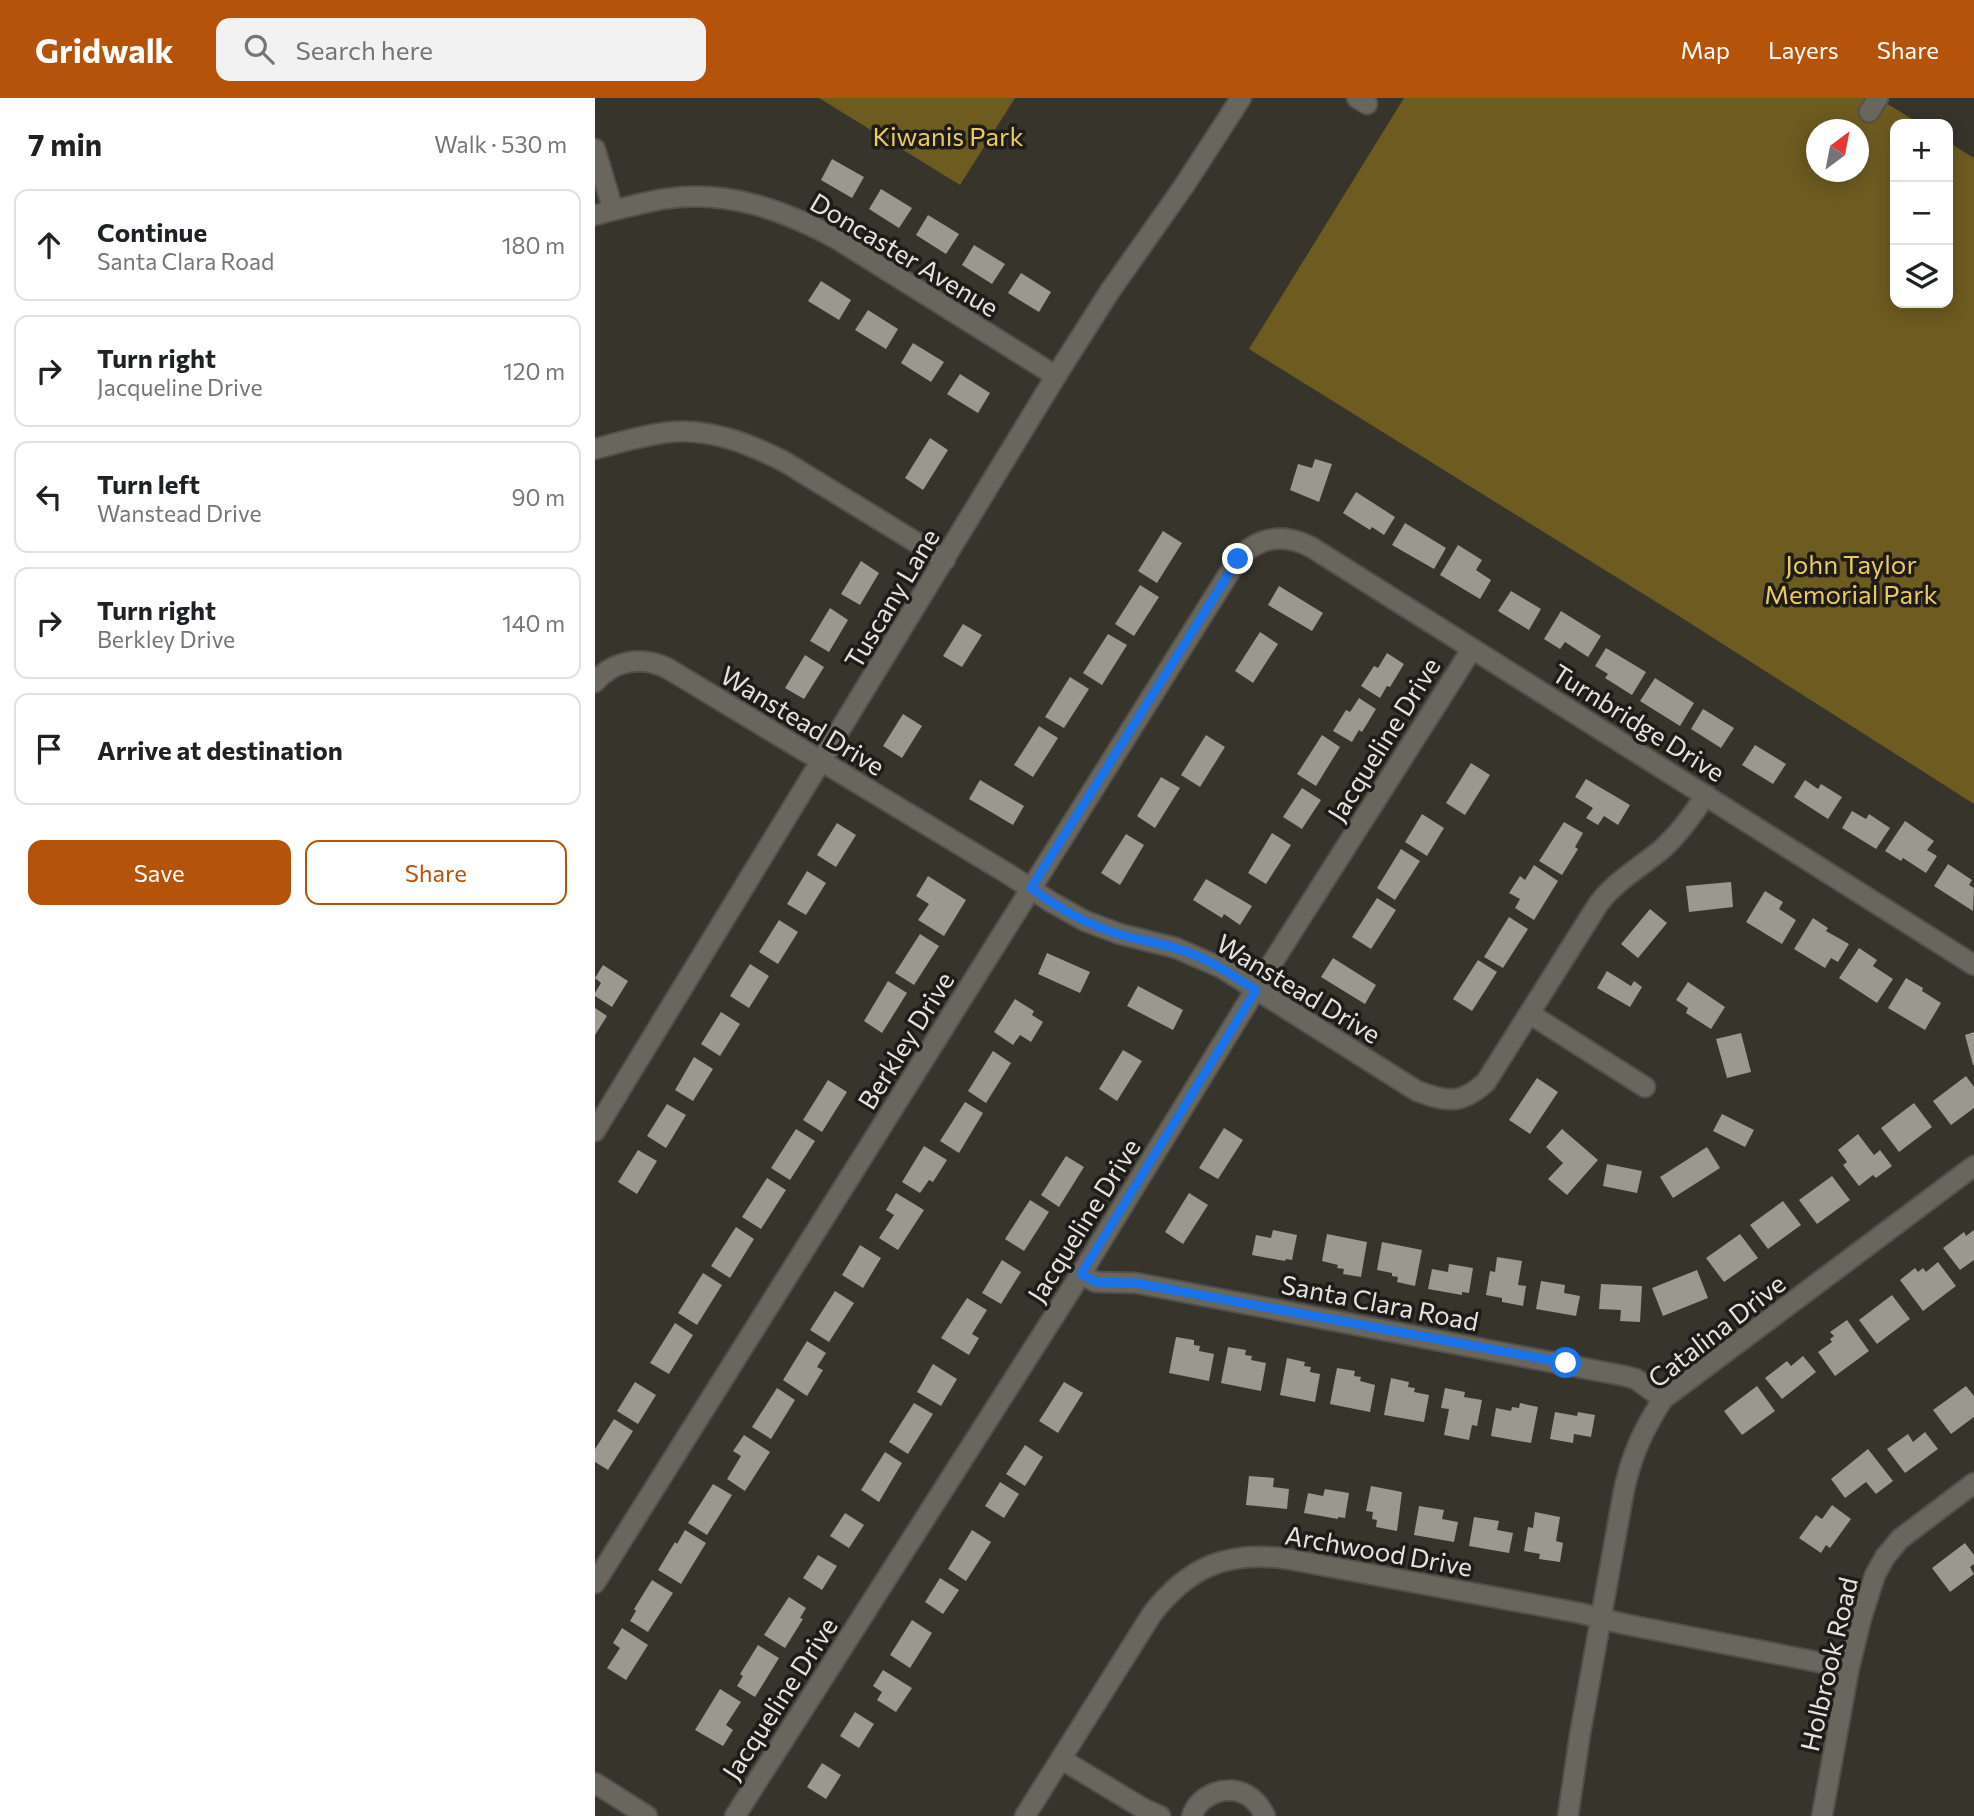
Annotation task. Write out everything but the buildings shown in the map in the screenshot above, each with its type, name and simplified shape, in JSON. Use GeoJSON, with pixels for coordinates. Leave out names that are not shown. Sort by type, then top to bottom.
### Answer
{"type":"FeatureCollection","features":[{"type":"Feature","properties":{"kind":"street","name":"Tuscany Lane"},"geometry":{"type":"LineString","coordinates":[[595,1131],[1056,376],[1110,291],[1184,186],[1241,98]]}},
{"type":"Feature","properties":{"kind":"street"},"geometry":{"type":"LineString","coordinates":[[595,149],[604,212]]}},
{"type":"Feature","properties":{"kind":"street","name":"Doncaster Avenue"},"geometry":{"type":"LineString","coordinates":[[604,212],[666,198],[692,197],[744,201],[783,212],[837,239],[1056,376]]}},
{"type":"Feature","properties":{"kind":"street"},"geometry":{"type":"LineString","coordinates":[[595,449],[647,435],[673,432],[698,432],[739,441],[785,462],[944,560]]}},
{"type":"Feature","properties":{"kind":"street","name":"Turnbridge Drive"},"geometry":{"type":"LineString","coordinates":[[1271,538],[1289,539],[1311,547],[1974,965]]}},
{"type":"Feature","properties":{"kind":"street","name":"Berkley Drive"},"geometry":{"type":"LineString","coordinates":[[595,1583],[1238,559],[1253,545],[1271,538]]}},
{"type":"Feature","properties":{"kind":"street","name":"Jacqueline Drive"},"geometry":{"type":"LineString","coordinates":[[735,1816],[1081,1274],[1256,990],[1472,649]]}},
{"type":"Feature","properties":{"kind":"street","name":"Wanstead Drive"},"geometry":{"type":"LineString","coordinates":[[595,682],[615,665],[636,661],[667,668],[1051,902],[1085,921],[1120,934],[1176,948],[1222,968],[1417,1091],[1439,1100],[1464,1098],[1486,1082],[1608,891],[1670,841],[1706,795]]}},
{"type":"Feature","properties":{"kind":"street"},"geometry":{"type":"LineString","coordinates":[[1530,1014],[1645,1087]]}},
{"type":"Feature","properties":{"kind":"street","name":"Catalina Drive"},"geometry":{"type":"LineString","coordinates":[[1568,1816],[1580,1734],[1629,1468],[1642,1434],[1663,1399],[1974,1166]]}},
{"type":"Feature","properties":{"kind":"street","name":"Santa Clara Road"},"geometry":{"type":"LineString","coordinates":[[1081,1274],[1096,1282],[1136,1283],[1625,1376],[1636,1379],[1663,1399]]}},
{"type":"Feature","properties":{"kind":"street","name":"Holbrook Road"},"geometry":{"type":"LineString","coordinates":[[1822,1816],[1849,1668],[1870,1587],[1880,1564],[1900,1539],[1974,1483]]}},
{"type":"Feature","properties":{"kind":"street","name":"Archwood Drive"},"geometry":{"type":"LineString","coordinates":[[1025,1816],[1163,1599],[1201,1569],[1228,1559],[1288,1559],[1849,1668]]}},
{"type":"Feature","properties":{"kind":"street"},"geometry":{"type":"LineString","coordinates":[[1061,1759],[1160,1816]]}},
{"type":"Feature","properties":{"kind":"street"},"geometry":{"type":"LineString","coordinates":[[595,1783],[647,1816]]}},
{"type":"Feature","properties":{"kind":"street"},"geometry":{"type":"LineString","coordinates":[[1192,1816],[1204,1799],[1218,1792],[1233,1791],[1248,1795],[1260,1805],[1265,1816]]}},
{"type":"Feature","properties":{"kind":"green space","name":"Kiwanis Park"},"geometry":{"type":"Polygon","coordinates":[[[819,98],[1015,98],[960,185],[819,98]]]}},
{"type":"Feature","properties":{"kind":"green space","name":"John Taylor Memorial Park"},"geometry":{"type":"Polygon","coordinates":[[[1404,98],[1878,98],[1912,119],[1890,119],[1890,308],[1953,308],[1953,145],[1974,158],[1974,804],[1682,618],[1249,349],[1404,98]]]}},
{"type":"Feature","properties":{"kind":"route"},"geometry":{"type":"LineString","coordinates":[[1238,559],[1031,888],[1085,921],[1197,956],[1256,990],[1081,1274],[1096,1282],[1136,1283],[1566,1363]]}}]}
